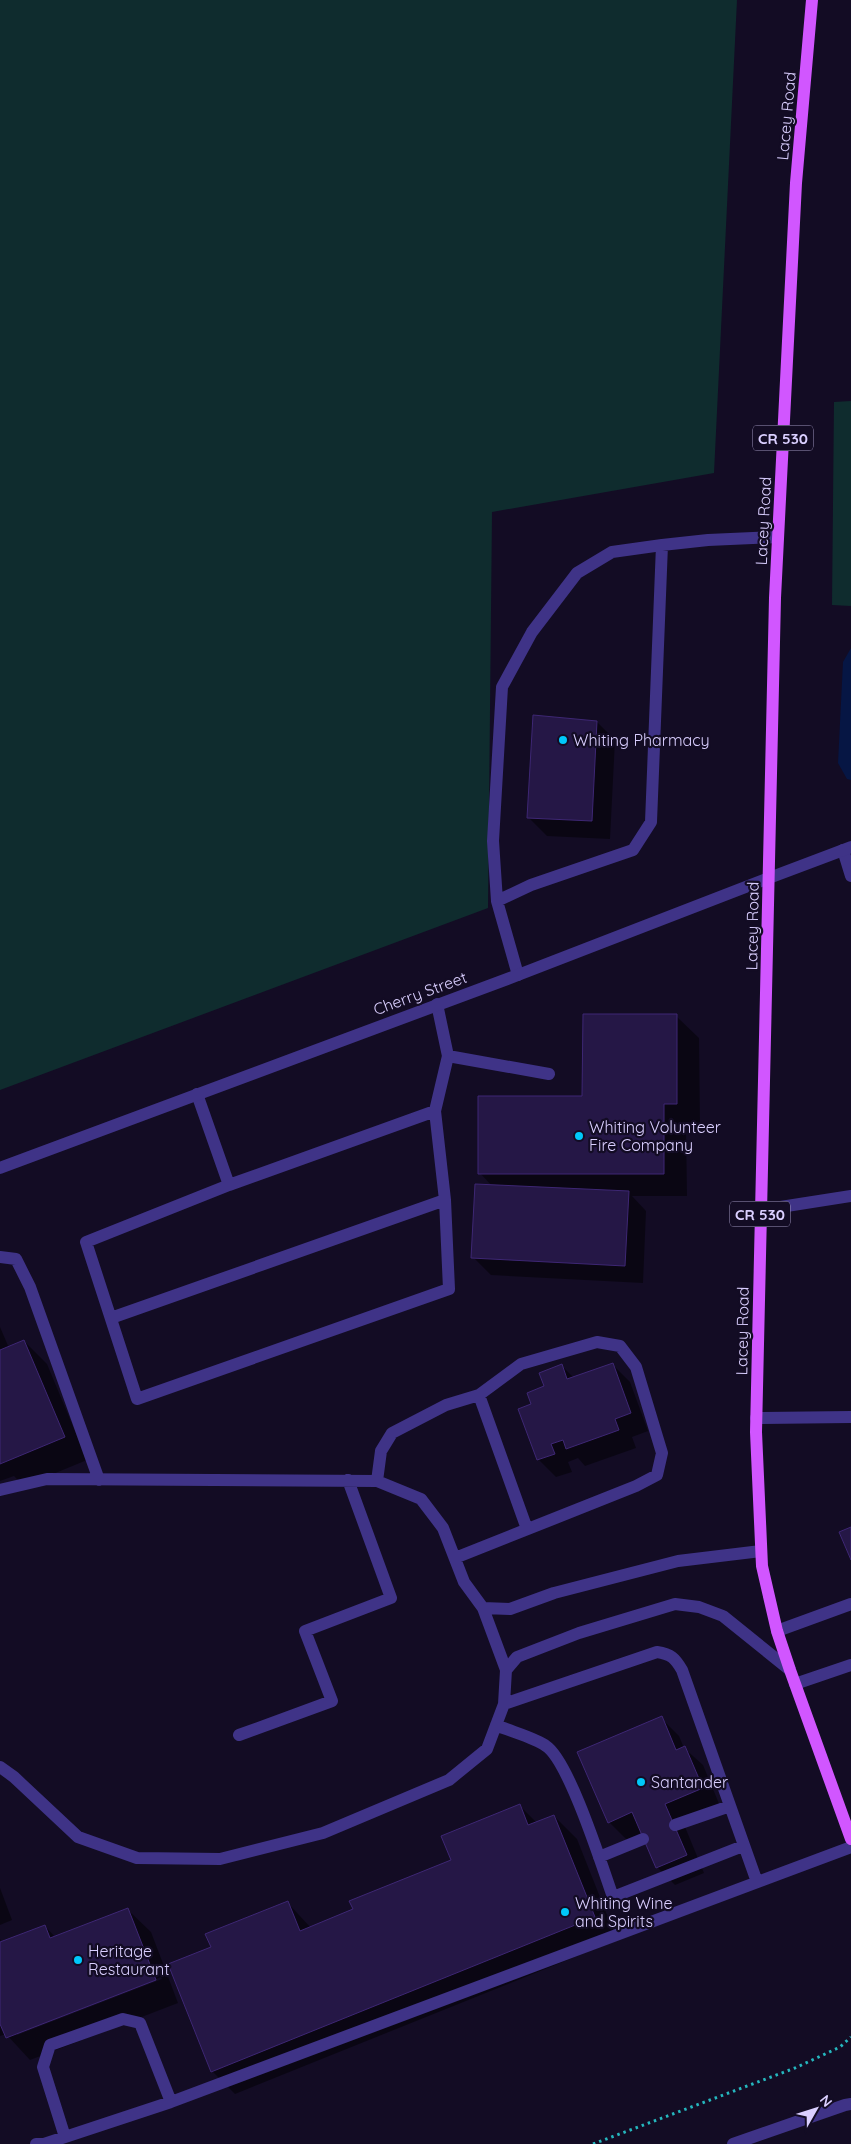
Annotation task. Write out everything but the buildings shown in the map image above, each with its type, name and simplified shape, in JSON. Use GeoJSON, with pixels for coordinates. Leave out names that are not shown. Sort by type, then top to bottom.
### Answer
{"type":"FeatureCollection","features":[{"type":"Feature","properties":{"kind":"main road","name":"Lacey Road"},"geometry":{"type":"LineString","coordinates":[[812,0],[796,182],[778,537],[756,1418],[762,1566],[777,1631],[851,1839]]}},
{"type":"Feature","properties":{"kind":"street"},"geometry":{"type":"LineString","coordinates":[[518,975],[497,902],[493,841],[502,687],[532,632],[577,573],[612,552],[708,540],[778,537]]}},
{"type":"Feature","properties":{"kind":"street"},"geometry":{"type":"LineString","coordinates":[[497,902],[531,885],[633,850],[651,822],[662,545]]}},
{"type":"Feature","properties":{"kind":"street"},"geometry":{"type":"LineString","coordinates":[[847,849],[851,876]]}},
{"type":"Feature","properties":{"kind":"street","name":"Cherry Street"},"geometry":{"type":"LineString","coordinates":[[0,1168],[518,975],[847,849]]}},
{"type":"Feature","properties":{"kind":"street"},"geometry":{"type":"LineString","coordinates":[[435,1111],[229,1185],[86,1242],[137,1399],[449,1289],[445,1200],[435,1111],[448,1056],[437,1004]]}},
{"type":"Feature","properties":{"kind":"street"},"geometry":{"type":"LineString","coordinates":[[448,1056],[549,1074]]}},
{"type":"Feature","properties":{"kind":"street"},"geometry":{"type":"LineString","coordinates":[[198,1094],[229,1185]]}},
{"type":"Feature","properties":{"kind":"street"},"geometry":{"type":"LineString","coordinates":[[760,1210],[851,1196]]}},
{"type":"Feature","properties":{"kind":"street"},"geometry":{"type":"LineString","coordinates":[[111,1318],[445,1200]]}},
{"type":"Feature","properties":{"kind":"street"},"geometry":{"type":"LineString","coordinates":[[0,1256],[16,1259],[30,1287],[99,1480]]}},
{"type":"Feature","properties":{"kind":"street"},"geometry":{"type":"LineString","coordinates":[[377,1481],[381,1451],[392,1433],[446,1405],[479,1395],[521,1364],[597,1342],[620,1346],[636,1367],[662,1453],[657,1475],[636,1486],[455,1558]]}},
{"type":"Feature","properties":{"kind":"street"},"geometry":{"type":"LineString","coordinates":[[479,1395],[527,1529]]}},
{"type":"Feature","properties":{"kind":"street"},"geometry":{"type":"LineString","coordinates":[[756,1418],[851,1417]]}},
{"type":"Feature","properties":{"kind":"street"},"geometry":{"type":"LineString","coordinates":[[0,1490],[47,1480],[377,1481],[421,1499],[443,1528],[464,1582],[483,1608],[506,1670],[504,1704],[487,1749],[449,1780],[323,1833],[220,1858],[137,1858],[78,1837],[14,1777],[0,1767]]}},
{"type":"Feature","properties":{"kind":"street"},"geometry":{"type":"LineString","coordinates":[[239,1735],[332,1701],[305,1631],[391,1598],[348,1480]]}},
{"type":"Feature","properties":{"kind":"street"},"geometry":{"type":"LineString","coordinates":[[483,1608],[510,1609],[554,1594],[678,1561],[761,1551]]}},
{"type":"Feature","properties":{"kind":"street"},"geometry":{"type":"LineString","coordinates":[[506,1670],[517,1657],[579,1633],[675,1604],[700,1607],[723,1616],[790,1670]]}},
{"type":"Feature","properties":{"kind":"street"},"geometry":{"type":"LineString","coordinates":[[777,1631],[851,1604]]}},
{"type":"Feature","properties":{"kind":"street"},"geometry":{"type":"LineString","coordinates":[[504,1704],[657,1652],[668,1653],[676,1658],[682,1670],[757,1882]]}},
{"type":"Feature","properties":{"kind":"street"},"geometry":{"type":"LineString","coordinates":[[795,1684],[851,1665]]}},
{"type":"Feature","properties":{"kind":"street"},"geometry":{"type":"LineString","coordinates":[[496,1725],[546,1745],[557,1756],[584,1816],[613,1897],[743,1846]]}},
{"type":"Feature","properties":{"kind":"street"},"geometry":{"type":"LineString","coordinates":[[675,1825],[730,1806]]}},
{"type":"Feature","properties":{"kind":"street"},"geometry":{"type":"LineString","coordinates":[[599,1857],[643,1839]]}},
{"type":"Feature","properties":{"kind":"street"},"geometry":{"type":"LineString","coordinates":[[36,2144],[64,2137],[171,2102],[851,1847]]}},
{"type":"Feature","properties":{"kind":"street"},"geometry":{"type":"LineString","coordinates":[[64,2137],[42,2067],[50,2045],[123,2019],[140,2023],[171,2102]]}},
{"type":"Feature","properties":{"kind":"street"},"geometry":{"type":"LineString","coordinates":[[733,2144],[849,2102]]}},
{"type":"Feature","properties":{"kind":"path"},"geometry":{"type":"LineString","coordinates":[[593,2144],[795,2068],[840,2047],[851,2037]]}},
{"type":"Feature","properties":{"kind":"green space"},"geometry":{"type":"Polygon","coordinates":[[[0,0],[737,0],[714,473],[492,512],[488,908],[0,1090],[0,0]]]}},
{"type":"Feature","properties":{"kind":"green space"},"geometry":{"type":"Polygon","coordinates":[[[851,401],[851,606],[832,605],[834,402],[851,401]]]}},
{"type":"Feature","properties":{"kind":"water"},"geometry":{"type":"Polygon","coordinates":[[[851,648],[851,780],[847,779],[838,763],[843,662],[851,648]]]}},
{"type":"Feature","properties":{"kind":"place","name":"Whiting Pharmacy"},"geometry":{"type":"Point","coordinates":[563,740]}},
{"type":"Feature","properties":{"kind":"place","name":"Whiting Volunteer Fire Company"},"geometry":{"type":"Point","coordinates":[579,1136]}},
{"type":"Feature","properties":{"kind":"place","name":"Santander"},"geometry":{"type":"Point","coordinates":[641,1782]}},
{"type":"Feature","properties":{"kind":"place","name":"Whiting Wine and Spirits"},"geometry":{"type":"Point","coordinates":[565,1912]}},
{"type":"Feature","properties":{"kind":"place","name":"Heritage Restaurant"},"geometry":{"type":"Point","coordinates":[78,1960]}}]}
